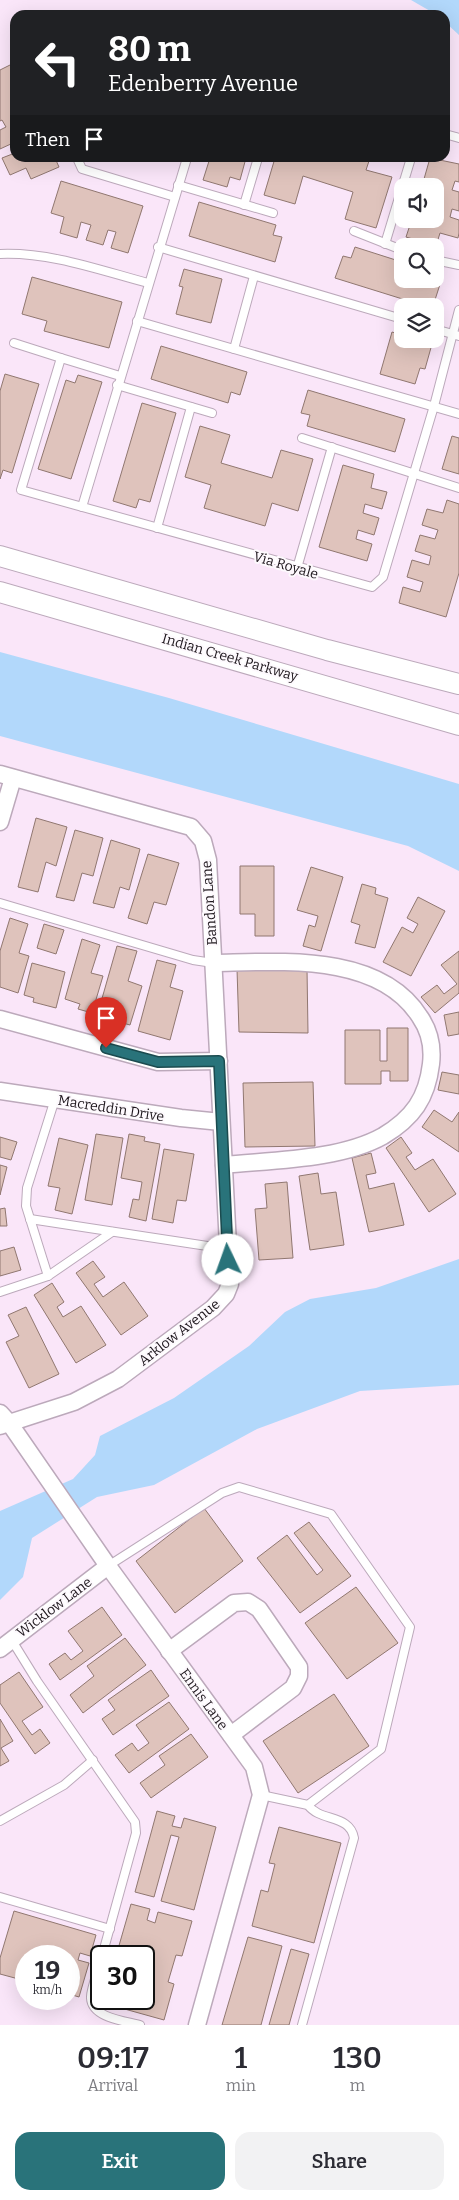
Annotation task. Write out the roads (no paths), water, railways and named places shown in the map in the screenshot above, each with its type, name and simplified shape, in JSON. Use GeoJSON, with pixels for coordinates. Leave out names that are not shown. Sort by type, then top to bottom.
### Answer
{"type":"FeatureCollection","features":[{"type":"Feature","properties":{"kind":"street"},"geometry":{"type":"LineString","coordinates":[[0,556],[327,650],[459,684]]}},
{"type":"Feature","properties":{"kind":"street","name":"Indian Creek Parkway"},"geometry":{"type":"LineString","coordinates":[[0,592],[459,724]]}},
{"type":"Feature","properties":{"kind":"street"},"geometry":{"type":"LineString","coordinates":[[0,822],[6,776]]}},
{"type":"Feature","properties":{"kind":"street","name":"Bandon Lane"},"geometry":{"type":"LineString","coordinates":[[6,776],[192,827],[203,841],[208,860],[219,1061]]}},
{"type":"Feature","properties":{"kind":"street"},"geometry":{"type":"LineString","coordinates":[[213,963],[295,961],[333,966],[375,979],[399,992],[415,1009],[427,1028],[432,1055],[430,1076],[420,1102],[408,1120],[382,1136],[355,1147],[316,1155],[224,1165]]}},
{"type":"Feature","properties":{"kind":"street"},"geometry":{"type":"LineString","coordinates":[[0,1019],[158,1062],[219,1061]]}},
{"type":"Feature","properties":{"kind":"street","name":"Arklow Avenue"},"geometry":{"type":"LineString","coordinates":[[3,1421],[74,1402],[118,1379],[213,1308],[226,1294],[230,1284],[219,1061]]}},
{"type":"Feature","properties":{"kind":"street","name":"Macreddin Drive"},"geometry":{"type":"LineString","coordinates":[[0,1091],[222,1122]]}},
{"type":"Feature","properties":{"kind":"street","name":"Ennis Lane"},"geometry":{"type":"LineString","coordinates":[[3,1421],[41,1469],[108,1566],[254,1767],[261,1795],[196,2025]]}},
{"type":"Feature","properties":{"kind":"street","name":"Wicklow Lane"},"geometry":{"type":"LineString","coordinates":[[6,1644],[108,1566]]}},
{"type":"Feature","properties":{"kind":"street"},"geometry":{"type":"LineString","coordinates":[[169,1651],[234,1603],[248,1602],[260,1609],[298,1667],[299,1676],[293,1688],[231,1735]]}},
{"type":"Feature","properties":{"kind":"lane"},"geometry":{"type":"LineString","coordinates":[[79,162],[82,169],[175,197]]}},
{"type":"Feature","properties":{"kind":"lane"},"geometry":{"type":"LineString","coordinates":[[82,169],[85,162]]}},
{"type":"Feature","properties":{"kind":"lane"},"geometry":{"type":"LineString","coordinates":[[82,508],[158,247],[186,162]]}},
{"type":"Feature","properties":{"kind":"lane"},"geometry":{"type":"LineString","coordinates":[[244,205],[257,162]]}},
{"type":"Feature","properties":{"kind":"lane"},"geometry":{"type":"LineString","coordinates":[[385,244],[410,162]]}},
{"type":"Feature","properties":{"kind":"lane"},"geometry":{"type":"LineString","coordinates":[[178,185],[273,213]]}},
{"type":"Feature","properties":{"kind":"lane"},"geometry":{"type":"LineString","coordinates":[[354,231],[394,247]]}},
{"type":"Feature","properties":{"kind":"lane"},"geometry":{"type":"LineString","coordinates":[[158,247],[394,318]]}},
{"type":"Feature","properties":{"kind":"lane"},"geometry":{"type":"LineString","coordinates":[[0,254],[23,253],[54,257],[148,282]]}},
{"type":"Feature","properties":{"kind":"lane"},"geometry":{"type":"LineString","coordinates":[[444,262],[459,265]]}},
{"type":"Feature","properties":{"kind":"lane"},"geometry":{"type":"LineString","coordinates":[[234,349],[254,276]]}},
{"type":"Feature","properties":{"kind":"lane","name":"Via Royale"},"geometry":{"type":"LineString","coordinates":[[61,358],[21,490],[297,568],[372,587],[383,577],[456,335],[459,310]]}},
{"type":"Feature","properties":{"kind":"lane"},"geometry":{"type":"LineString","coordinates":[[137,321],[459,414]]}},
{"type":"Feature","properties":{"kind":"lane"},"geometry":{"type":"LineString","coordinates":[[14,342],[120,376]]}},
{"type":"Feature","properties":{"kind":"lane"},"geometry":{"type":"LineString","coordinates":[[118,385],[212,413]]}},
{"type":"Feature","properties":{"kind":"lane"},"geometry":{"type":"LineString","coordinates":[[157,528],[191,407]]}},
{"type":"Feature","properties":{"kind":"lane"},"geometry":{"type":"LineString","coordinates":[[302,438],[459,488]]}},
{"type":"Feature","properties":{"kind":"lane"},"geometry":{"type":"LineString","coordinates":[[297,568],[332,447]]}},
{"type":"Feature","properties":{"kind":"lane"},"geometry":{"type":"LineString","coordinates":[[0,903],[193,960],[213,963]]}},
{"type":"Feature","properties":{"kind":"lane"},"geometry":{"type":"LineString","coordinates":[[48,1276],[26,1206],[27,1188],[55,1099]]}},
{"type":"Feature","properties":{"kind":"lane"},"geometry":{"type":"LineString","coordinates":[[30,1219],[228,1249]]}},
{"type":"Feature","properties":{"kind":"lane"},"geometry":{"type":"LineString","coordinates":[[0,1292],[48,1276],[112,1232]]}},
{"type":"Feature","properties":{"kind":"lane"},"geometry":{"type":"LineString","coordinates":[[108,1566],[222,1493],[239,1487],[331,1514],[410,1627],[381,1749],[308,1805]]}},
{"type":"Feature","properties":{"kind":"lane"},"geometry":{"type":"LineString","coordinates":[[6,1644],[93,1760],[136,1822],[136,1833],[105,1945]]}},
{"type":"Feature","properties":{"kind":"lane"},"geometry":{"type":"LineString","coordinates":[[0,1821],[64,1785],[93,1760]]}},
{"type":"Feature","properties":{"kind":"lane"},"geometry":{"type":"LineString","coordinates":[[261,1795],[308,1805],[314,1812],[347,1823],[353,1830],[354,1838],[302,2025]]}},
{"type":"Feature","properties":{"kind":"lane"},"geometry":{"type":"LineString","coordinates":[[0,1897],[110,1929]]}},
{"type":"Feature","properties":{"kind":"lane"},"geometry":{"type":"LineString","coordinates":[[96,2010],[104,2015],[140,2025]]}},
{"type":"Feature","properties":{"kind":"water"},"geometry":{"type":"Polygon","coordinates":[[[411,0],[459,0],[459,35],[450,27],[450,10],[428,10],[411,0]]]}},
{"type":"Feature","properties":{"kind":"water"},"geometry":{"type":"Polygon","coordinates":[[[0,652],[169,698],[459,784],[459,871],[408,846],[0,736],[0,652]]]}},
{"type":"Feature","properties":{"kind":"water"},"geometry":{"type":"Polygon","coordinates":[[[459,1259],[459,1385],[360,1391],[257,1429],[154,1485],[97,1497],[32,1538],[23,1577],[0,1600],[0,1511],[73,1479],[95,1455],[100,1436],[174,1398],[249,1346],[285,1312],[310,1299],[376,1288],[459,1259]]]}}]}
